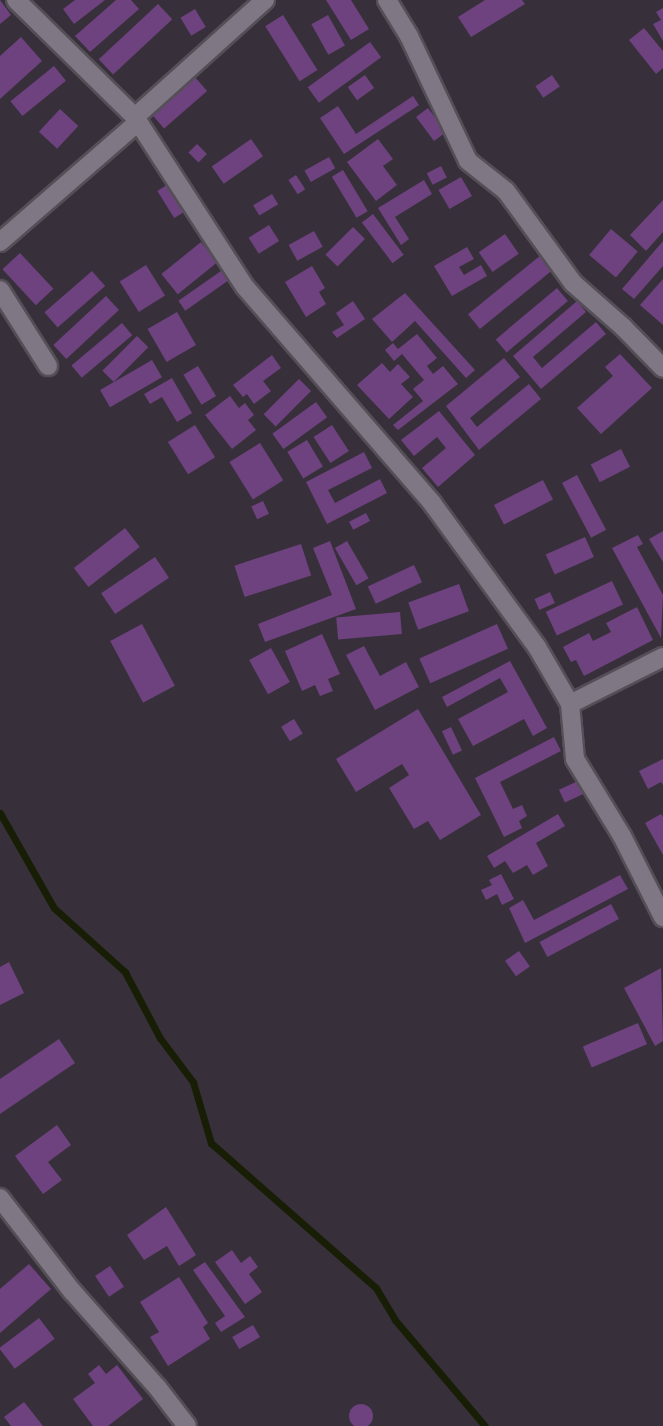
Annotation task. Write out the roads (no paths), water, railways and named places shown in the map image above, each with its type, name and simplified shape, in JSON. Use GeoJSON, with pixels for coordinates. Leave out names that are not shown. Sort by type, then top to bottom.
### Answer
{"type":"FeatureCollection","features":[{"type":"Feature","properties":{"kind":"street"},"geometry":{"type":"LineString","coordinates":[[16,0],[136,120],[245,287],[432,503],[537,647],[570,704],[575,759],[622,836],[663,918]]}},
{"type":"Feature","properties":{"kind":"street"},"geometry":{"type":"LineString","coordinates":[[0,242],[265,0]]}},
{"type":"Feature","properties":{"kind":"street"},"geometry":{"type":"LineString","coordinates":[[387,0],[409,37],[468,161],[506,191],[573,283],[623,327],[663,368]]}},
{"type":"Feature","properties":{"kind":"street"},"geometry":{"type":"LineString","coordinates":[[0,290],[48,366]]}},
{"type":"Feature","properties":{"kind":"street"},"geometry":{"type":"LineString","coordinates":[[570,704],[663,657]]}},
{"type":"Feature","properties":{"kind":"street"},"geometry":{"type":"LineString","coordinates":[[0,1198],[72,1291],[158,1387],[187,1426]]}},
{"type":"Feature","properties":{"kind":"waterway"},"geometry":{"type":"LineString","coordinates":[[0,813],[54,908],[125,972],[160,1038],[193,1082],[211,1143],[376,1288],[395,1320],[485,1426]]}}]}
